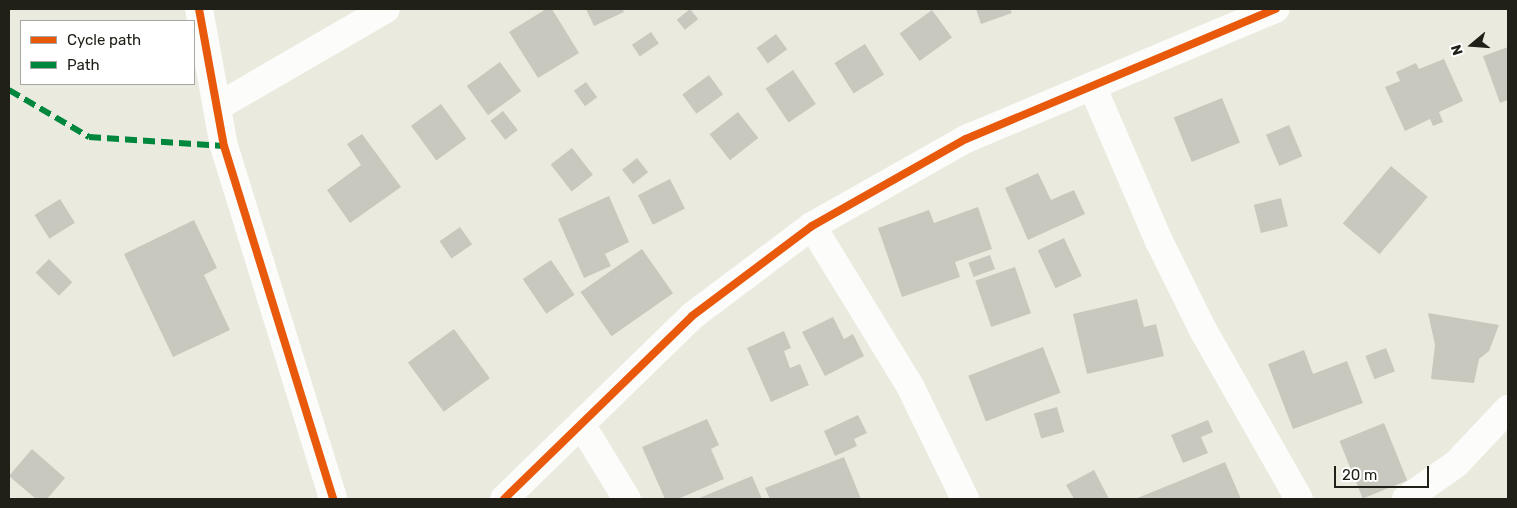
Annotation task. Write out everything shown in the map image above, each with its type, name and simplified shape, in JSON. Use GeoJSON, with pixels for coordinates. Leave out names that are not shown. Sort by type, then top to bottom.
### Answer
{"type":"FeatureCollection","features":[{"type":"Feature","properties":{"kind":"street"},"geometry":{"type":"LineString","coordinates":[[199,9],[224,146],[333,499]]}},
{"type":"Feature","properties":{"kind":"street"},"geometry":{"type":"LineString","coordinates":[[217,107],[386,9]]}},
{"type":"Feature","properties":{"kind":"street"},"geometry":{"type":"LineString","coordinates":[[504,499],[692,316],[812,226],[966,139],[1093,88],[1276,9]]}},
{"type":"Feature","properties":{"kind":"street"},"geometry":{"type":"LineString","coordinates":[[1093,88],[1159,242],[1203,330],[1299,499]]}},
{"type":"Feature","properties":{"kind":"street"},"geometry":{"type":"LineString","coordinates":[[812,226],[910,386],[965,499]]}},
{"type":"Feature","properties":{"kind":"street"},"geometry":{"type":"LineString","coordinates":[[1406,499],[1456,464],[1508,409]]}},
{"type":"Feature","properties":{"kind":"street"},"geometry":{"type":"LineString","coordinates":[[581,424],[627,499]]}},
{"type":"Feature","properties":{"kind":"building"},"geometry":{"type":"Polygon","coordinates":[[[546,9],[552,9],[579,53],[538,78],[509,32],[546,9]]]}},
{"type":"Feature","properties":{"kind":"building"},"geometry":{"type":"Polygon","coordinates":[[[586,9],[622,9],[624,12],[594,26],[586,9]]]}},
{"type":"Feature","properties":{"kind":"building"},"geometry":{"type":"Polygon","coordinates":[[[690,9],[698,19],[685,30],[677,20],[690,9]]]}},
{"type":"Feature","properties":{"kind":"building"},"geometry":{"type":"Polygon","coordinates":[[[976,9],[1010,9],[1012,13],[981,24],[976,9]]]}},
{"type":"Feature","properties":{"kind":"building"},"geometry":{"type":"Polygon","coordinates":[[[932,10],[952,38],[920,61],[900,34],[932,10]]]}},
{"type":"Feature","properties":{"kind":"building"},"geometry":{"type":"Polygon","coordinates":[[[651,32],[659,44],[640,56],[632,45],[651,32]]]}},
{"type":"Feature","properties":{"kind":"building"},"geometry":{"type":"Polygon","coordinates":[[[776,34],[787,49],[768,63],[757,48],[776,34]]]}},
{"type":"Feature","properties":{"kind":"building"},"geometry":{"type":"Polygon","coordinates":[[[865,44],[884,75],[854,94],[834,63],[865,44]]]}},
{"type":"Feature","properties":{"kind":"building"},"geometry":{"type":"Polygon","coordinates":[[[1508,47],[1508,100],[1500,103],[1483,56],[1508,47]]]}},
{"type":"Feature","properties":{"kind":"building"},"geometry":{"type":"Polygon","coordinates":[[[1444,59],[1463,101],[1439,112],[1443,122],[1433,126],[1430,119],[1405,131],[1385,87],[1400,81],[1396,72],[1416,63],[1419,69],[1444,59]]]}},
{"type":"Feature","properties":{"kind":"building"},"geometry":{"type":"Polygon","coordinates":[[[500,62],[521,91],[488,115],[467,86],[500,62]]]}},
{"type":"Feature","properties":{"kind":"building"},"geometry":{"type":"Polygon","coordinates":[[[793,70],[816,104],[789,122],[766,88],[793,70]]]}},
{"type":"Feature","properties":{"kind":"building"},"geometry":{"type":"Polygon","coordinates":[[[709,75],[723,94],[696,114],[682,94],[709,75]]]}},
{"type":"Feature","properties":{"kind":"building"},"geometry":{"type":"Polygon","coordinates":[[[586,82],[597,97],[585,106],[574,91],[586,82]]]}},
{"type":"Feature","properties":{"kind":"building"},"geometry":{"type":"Polygon","coordinates":[[[1222,98],[1240,143],[1192,162],[1174,117],[1222,98]]]}},
{"type":"Feature","properties":{"kind":"building"},"geometry":{"type":"Polygon","coordinates":[[[441,104],[466,139],[436,161],[411,126],[441,104]]]}},
{"type":"Feature","properties":{"kind":"building"},"geometry":{"type":"Polygon","coordinates":[[[503,111],[518,130],[505,140],[490,121],[503,111]]]}},
{"type":"Feature","properties":{"kind":"building"},"geometry":{"type":"Polygon","coordinates":[[[738,112],[758,138],[730,160],[710,134],[738,112]]]}},
{"type":"Feature","properties":{"kind":"building"},"geometry":{"type":"Polygon","coordinates":[[[1289,125],[1302,156],[1279,166],[1266,135],[1289,125]]]}},
{"type":"Feature","properties":{"kind":"building"},"geometry":{"type":"Polygon","coordinates":[[[362,134],[401,187],[350,223],[327,190],[361,165],[347,144],[362,134]]]}},
{"type":"Feature","properties":{"kind":"building"},"geometry":{"type":"Polygon","coordinates":[[[572,148],[593,175],[572,191],[551,165],[572,148]]]}},
{"type":"Feature","properties":{"kind":"building"},"geometry":{"type":"Polygon","coordinates":[[[637,158],[648,172],[633,184],[622,170],[637,158]]]}},
{"type":"Feature","properties":{"kind":"building"},"geometry":{"type":"Polygon","coordinates":[[[1391,166],[1428,197],[1380,254],[1343,223],[1391,166]]]}},
{"type":"Feature","properties":{"kind":"building"},"geometry":{"type":"Polygon","coordinates":[[[1038,173],[1051,200],[1074,190],[1085,214],[1028,240],[1005,188],[1038,173]]]}},
{"type":"Feature","properties":{"kind":"building"},"geometry":{"type":"Polygon","coordinates":[[[670,179],[685,208],[653,225],[638,195],[670,179]]]}},
{"type":"Feature","properties":{"kind":"building"},"geometry":{"type":"Polygon","coordinates":[[[609,196],[629,242],[605,254],[611,266],[584,278],[558,219],[609,196]]]}},
{"type":"Feature","properties":{"kind":"building"},"geometry":{"type":"Polygon","coordinates":[[[1281,198],[1288,226],[1261,233],[1254,205],[1281,198]]]}},
{"type":"Feature","properties":{"kind":"building"},"geometry":{"type":"Polygon","coordinates":[[[60,199],[75,223],[49,239],[35,215],[60,199]]]}},
{"type":"Feature","properties":{"kind":"building"},"geometry":{"type":"Polygon","coordinates":[[[978,207],[992,249],[955,262],[960,277],[902,297],[878,228],[929,210],[934,223],[978,207]]]}},
{"type":"Feature","properties":{"kind":"building"},"geometry":{"type":"Polygon","coordinates":[[[194,220],[217,268],[204,275],[230,330],[173,357],[124,254],[194,220]]]}},
{"type":"Feature","properties":{"kind":"building"},"geometry":{"type":"Polygon","coordinates":[[[460,227],[472,244],[452,259],[440,241],[460,227]]]}},
{"type":"Feature","properties":{"kind":"building"},"geometry":{"type":"Polygon","coordinates":[[[1064,238],[1082,276],[1055,288],[1038,250],[1064,238]]]}},
{"type":"Feature","properties":{"kind":"building"},"geometry":{"type":"Polygon","coordinates":[[[642,249],[673,293],[612,336],[581,292],[642,249]]]}},
{"type":"Feature","properties":{"kind":"building"},"geometry":{"type":"Polygon","coordinates":[[[990,255],[995,269],[974,277],[968,263],[990,255]]]}},
{"type":"Feature","properties":{"kind":"building"},"geometry":{"type":"Polygon","coordinates":[[[49,259],[72,282],[59,296],[36,272],[49,259]]]}},
{"type":"Feature","properties":{"kind":"building"},"geometry":{"type":"Polygon","coordinates":[[[551,260],[574,295],[546,314],[523,279],[551,260]]]}},
{"type":"Feature","properties":{"kind":"building"},"geometry":{"type":"Polygon","coordinates":[[[1015,267],[1031,313],[991,327],[975,281],[1015,267]]]}},
{"type":"Feature","properties":{"kind":"building"},"geometry":{"type":"Polygon","coordinates":[[[1137,299],[1144,327],[1156,324],[1164,356],[1087,374],[1073,314],[1137,299]]]}},
{"type":"Feature","properties":{"kind":"building"},"geometry":{"type":"Polygon","coordinates":[[[1428,313],[1499,325],[1489,351],[1479,359],[1474,383],[1431,379],[1435,345],[1428,313]]]}},
{"type":"Feature","properties":{"kind":"building"},"geometry":{"type":"Polygon","coordinates":[[[833,317],[844,339],[853,334],[864,356],[825,376],[802,332],[833,317]]]}},
{"type":"Feature","properties":{"kind":"building"},"geometry":{"type":"Polygon","coordinates":[[[454,329],[490,378],[444,412],[408,363],[454,329]]]}},
{"type":"Feature","properties":{"kind":"building"},"geometry":{"type":"Polygon","coordinates":[[[784,331],[791,348],[784,351],[790,368],[800,364],[809,385],[771,402],[747,348],[784,331]]]}},
{"type":"Feature","properties":{"kind":"building"},"geometry":{"type":"Polygon","coordinates":[[[1043,347],[1061,393],[986,421],[968,376],[1043,347]]]}},
{"type":"Feature","properties":{"kind":"building"},"geometry":{"type":"Polygon","coordinates":[[[1386,348],[1395,371],[1374,379],[1365,356],[1386,348]]]}},
{"type":"Feature","properties":{"kind":"building"},"geometry":{"type":"Polygon","coordinates":[[[1304,350],[1313,374],[1347,361],[1363,403],[1293,429],[1268,364],[1304,350]]]}},
{"type":"Feature","properties":{"kind":"building"},"geometry":{"type":"Polygon","coordinates":[[[1057,407],[1064,432],[1041,439],[1034,414],[1057,407]]]}},
{"type":"Feature","properties":{"kind":"building"},"geometry":{"type":"Polygon","coordinates":[[[858,415],[867,433],[854,439],[857,446],[835,456],[824,431],[858,415]]]}},
{"type":"Feature","properties":{"kind":"building"},"geometry":{"type":"Polygon","coordinates":[[[707,419],[719,445],[711,449],[724,479],[678,499],[665,499],[642,447],[707,419]]]}},
{"type":"Feature","properties":{"kind":"building"},"geometry":{"type":"Polygon","coordinates":[[[1208,420],[1213,432],[1201,437],[1208,453],[1183,463],[1171,435],[1208,420]]]}},
{"type":"Feature","properties":{"kind":"building"},"geometry":{"type":"Polygon","coordinates":[[[1384,423],[1407,480],[1363,498],[1339,441],[1384,423]]]}},
{"type":"Feature","properties":{"kind":"building"},"geometry":{"type":"Polygon","coordinates":[[[32,449],[65,478],[47,499],[36,499],[9,476],[32,449]]]}},
{"type":"Feature","properties":{"kind":"building"},"geometry":{"type":"Polygon","coordinates":[[[844,457],[861,499],[770,499],[765,488],[844,457]]]}},
{"type":"Feature","properties":{"kind":"building"},"geometry":{"type":"Polygon","coordinates":[[[1225,462],[1241,499],[1135,499],[1194,475],[1225,462]]]}},
{"type":"Feature","properties":{"kind":"building"},"geometry":{"type":"Polygon","coordinates":[[[1094,470],[1109,499],[1074,499],[1066,485],[1094,470]]]}},
{"type":"Feature","properties":{"kind":"building"},"geometry":{"type":"Polygon","coordinates":[[[752,476],[762,499],[697,499],[752,476]]]}},
{"type":"Feature","properties":{"kind":"marked path"},"geometry":{"type":"LineString","coordinates":[[9,90],[89,137],[224,146]]}},
{"type":"Feature","properties":{"kind":"cycle path"},"geometry":{"type":"LineString","coordinates":[[199,9],[224,146],[333,499]]}},
{"type":"Feature","properties":{"kind":"cycle path"},"geometry":{"type":"LineString","coordinates":[[504,499],[692,316],[812,226],[966,139],[1276,9]]}}]}
